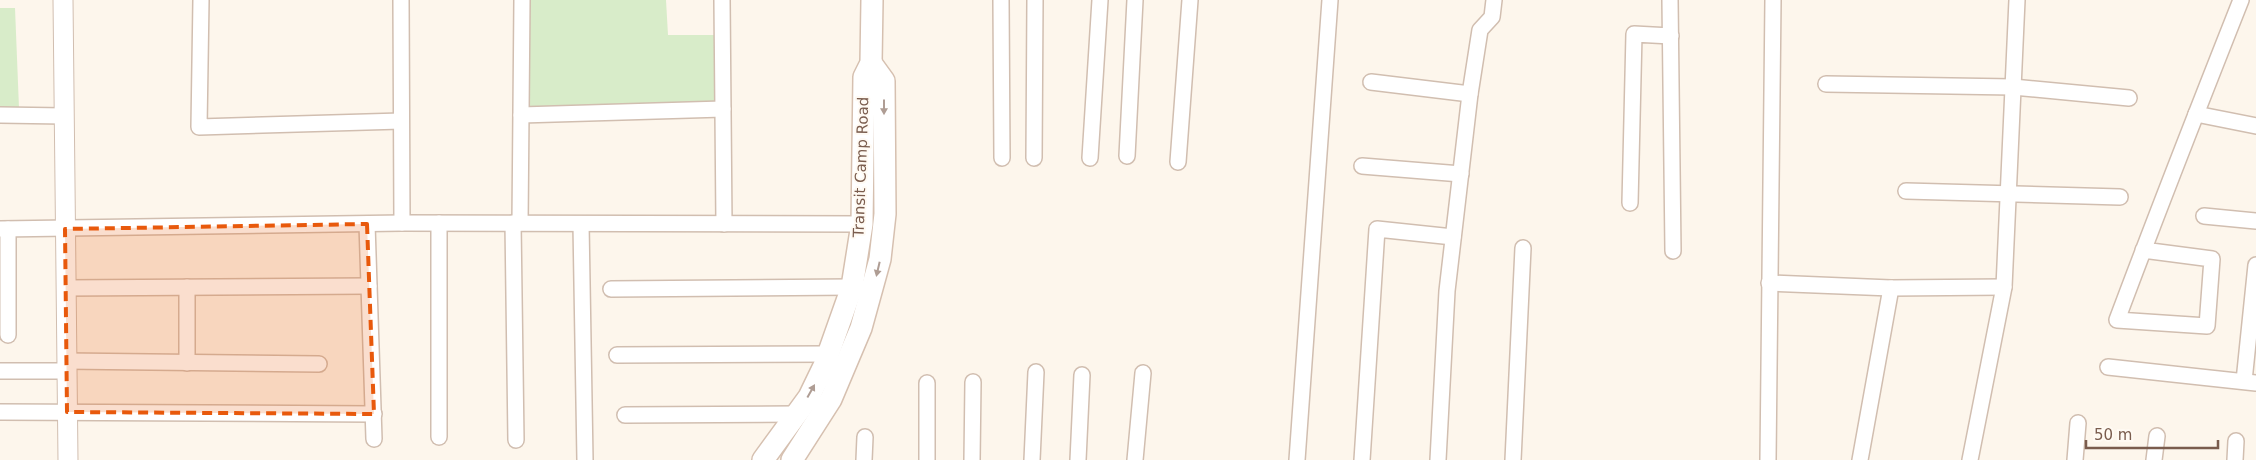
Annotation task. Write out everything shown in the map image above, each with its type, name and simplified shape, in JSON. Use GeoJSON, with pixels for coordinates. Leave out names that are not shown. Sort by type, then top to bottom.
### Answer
{"type":"FeatureCollection","features":[{"type":"Feature","properties":{"kind":"main road","name":"Transit Camp Road"},"geometry":{"type":"LineString","coordinates":[[763,460],[809,397],[829,354],[852,287],[861,232],[864,77],[871,63],[872,0]]}},
{"type":"Feature","properties":{"kind":"main road","name":"Transit Camp Road"},"geometry":{"type":"LineString","coordinates":[[792,460],[831,399],[862,328],[872,294],[885,214],[884,81],[871,63]]}},
{"type":"Feature","properties":{"kind":"main road"},"geometry":{"type":"LineString","coordinates":[[861,232],[882,241]]}},
{"type":"Feature","properties":{"kind":"street"},"geometry":{"type":"LineString","coordinates":[[63,0],[68,460]]}},
{"type":"Feature","properties":{"kind":"street"},"geometry":{"type":"LineString","coordinates":[[201,0],[199,127],[401,121]]}},
{"type":"Feature","properties":{"kind":"street"},"geometry":{"type":"LineString","coordinates":[[401,0],[402,223]]}},
{"type":"Feature","properties":{"kind":"street"},"geometry":{"type":"LineString","coordinates":[[516,440],[517,223],[521,115],[522,0]]}},
{"type":"Feature","properties":{"kind":"street"},"geometry":{"type":"LineString","coordinates":[[722,0],[724,224]]}},
{"type":"Feature","properties":{"kind":"street"},"geometry":{"type":"LineString","coordinates":[[1001,0],[1002,158]]}},
{"type":"Feature","properties":{"kind":"street"},"geometry":{"type":"LineString","coordinates":[[1034,158],[1036,0]]}},
{"type":"Feature","properties":{"kind":"street"},"geometry":{"type":"LineString","coordinates":[[1090,158],[1100,0]]}},
{"type":"Feature","properties":{"kind":"street"},"geometry":{"type":"LineString","coordinates":[[1127,156],[1135,0]]}},
{"type":"Feature","properties":{"kind":"street"},"geometry":{"type":"LineString","coordinates":[[1178,162],[1190,0]]}},
{"type":"Feature","properties":{"kind":"street"},"geometry":{"type":"LineString","coordinates":[[1297,460],[1330,0]]}},
{"type":"Feature","properties":{"kind":"street"},"geometry":{"type":"LineString","coordinates":[[1438,460],[1447,291],[1470,94],[1480,30],[1492,17],[1494,0]]}},
{"type":"Feature","properties":{"kind":"street"},"geometry":{"type":"LineString","coordinates":[[1670,0],[1673,251]]}},
{"type":"Feature","properties":{"kind":"street"},"geometry":{"type":"LineString","coordinates":[[1768,460],[1773,0]]}},
{"type":"Feature","properties":{"kind":"street"},"geometry":{"type":"LineString","coordinates":[[1970,460],[2004,288],[2017,0]]}},
{"type":"Feature","properties":{"kind":"street"},"geometry":{"type":"LineString","coordinates":[[2143,250],[2212,259],[2207,326],[2116,320],[2143,250],[2196,114],[2241,0]]}},
{"type":"Feature","properties":{"kind":"street"},"geometry":{"type":"LineString","coordinates":[[1630,203],[1634,34],[1671,36]]}},
{"type":"Feature","properties":{"kind":"street"},"geometry":{"type":"LineString","coordinates":[[1371,82],[1470,94]]}},
{"type":"Feature","properties":{"kind":"street"},"geometry":{"type":"LineString","coordinates":[[1826,84],[2013,87],[2129,98]]}},
{"type":"Feature","properties":{"kind":"street"},"geometry":{"type":"LineString","coordinates":[[521,115],[723,109]]}},
{"type":"Feature","properties":{"kind":"street"},"geometry":{"type":"LineString","coordinates":[[2196,114],[2256,126]]}},
{"type":"Feature","properties":{"kind":"street"},"geometry":{"type":"LineString","coordinates":[[0,115],[64,116]]}},
{"type":"Feature","properties":{"kind":"street"},"geometry":{"type":"LineString","coordinates":[[1362,166],[1461,174]]}},
{"type":"Feature","properties":{"kind":"street"},"geometry":{"type":"LineString","coordinates":[[1906,191],[2120,197]]}},
{"type":"Feature","properties":{"kind":"street"},"geometry":{"type":"LineString","coordinates":[[2204,216],[2256,221]]}},
{"type":"Feature","properties":{"kind":"street"},"geometry":{"type":"LineString","coordinates":[[439,223],[439,437]]}},
{"type":"Feature","properties":{"kind":"street"},"geometry":{"type":"LineString","coordinates":[[8,336],[4,229],[517,223],[724,224],[861,232]]}},
{"type":"Feature","properties":{"kind":"street"},"geometry":{"type":"LineString","coordinates":[[367,224],[374,439]]}},
{"type":"Feature","properties":{"kind":"street"},"geometry":{"type":"LineString","coordinates":[[581,224],[585,460]]}},
{"type":"Feature","properties":{"kind":"street"},"geometry":{"type":"LineString","coordinates":[[1362,460],[1377,229],[1453,237]]}},
{"type":"Feature","properties":{"kind":"street"},"geometry":{"type":"LineString","coordinates":[[1514,460],[1523,248]]}},
{"type":"Feature","properties":{"kind":"street"},"geometry":{"type":"LineString","coordinates":[[2108,367],[2250,382],[2256,265]]}},
{"type":"Feature","properties":{"kind":"street"},"geometry":{"type":"LineString","coordinates":[[1769,283],[1891,288],[2004,288]]}},
{"type":"Feature","properties":{"kind":"street"},"geometry":{"type":"LineString","coordinates":[[65,288],[369,286]]}},
{"type":"Feature","properties":{"kind":"street"},"geometry":{"type":"LineString","coordinates":[[187,287],[187,363]]}},
{"type":"Feature","properties":{"kind":"street"},"geometry":{"type":"LineString","coordinates":[[611,289],[852,287]]}},
{"type":"Feature","properties":{"kind":"street"},"geometry":{"type":"LineString","coordinates":[[1860,460],[1891,288]]}},
{"type":"Feature","properties":{"kind":"street"},"geometry":{"type":"LineString","coordinates":[[617,355],[829,354]]}},
{"type":"Feature","properties":{"kind":"street"},"geometry":{"type":"LineString","coordinates":[[0,371],[66,366],[187,363],[320,364]]}},
{"type":"Feature","properties":{"kind":"street"},"geometry":{"type":"LineString","coordinates":[[1032,460],[1036,372]]}},
{"type":"Feature","properties":{"kind":"street"},"geometry":{"type":"LineString","coordinates":[[1135,460],[1143,373]]}},
{"type":"Feature","properties":{"kind":"street"},"geometry":{"type":"LineString","coordinates":[[1078,460],[1082,375]]}},
{"type":"Feature","properties":{"kind":"street"},"geometry":{"type":"LineString","coordinates":[[972,460],[973,382]]}},
{"type":"Feature","properties":{"kind":"street"},"geometry":{"type":"LineString","coordinates":[[927,383],[927,460]]}},
{"type":"Feature","properties":{"kind":"street"},"geometry":{"type":"LineString","coordinates":[[0,412],[374,414]]}},
{"type":"Feature","properties":{"kind":"street"},"geometry":{"type":"LineString","coordinates":[[625,415],[797,414]]}},
{"type":"Feature","properties":{"kind":"street"},"geometry":{"type":"LineString","coordinates":[[2075,460],[2078,423]]}},
{"type":"Feature","properties":{"kind":"street"},"geometry":{"type":"LineString","coordinates":[[2154,460],[2157,436]]}},
{"type":"Feature","properties":{"kind":"street"},"geometry":{"type":"LineString","coordinates":[[864,460],[865,437]]}},
{"type":"Feature","properties":{"kind":"street"},"geometry":{"type":"LineString","coordinates":[[2235,460],[2236,441]]}},
{"type":"Feature","properties":{"kind":"highlighted area"},"geometry":{"type":"Polygon","coordinates":[[[367,224],[374,414],[67,412],[65,229],[367,224]]]}},
{"type":"Feature","properties":{"kind":"green space"},"geometry":{"type":"Polygon","coordinates":[[[529,0],[666,0],[668,35],[715,35],[715,105],[529,108],[529,0]]]}},
{"type":"Feature","properties":{"kind":"green space"},"geometry":{"type":"Polygon","coordinates":[[[0,8],[15,8],[19,108],[0,108],[0,8]]]}}]}
